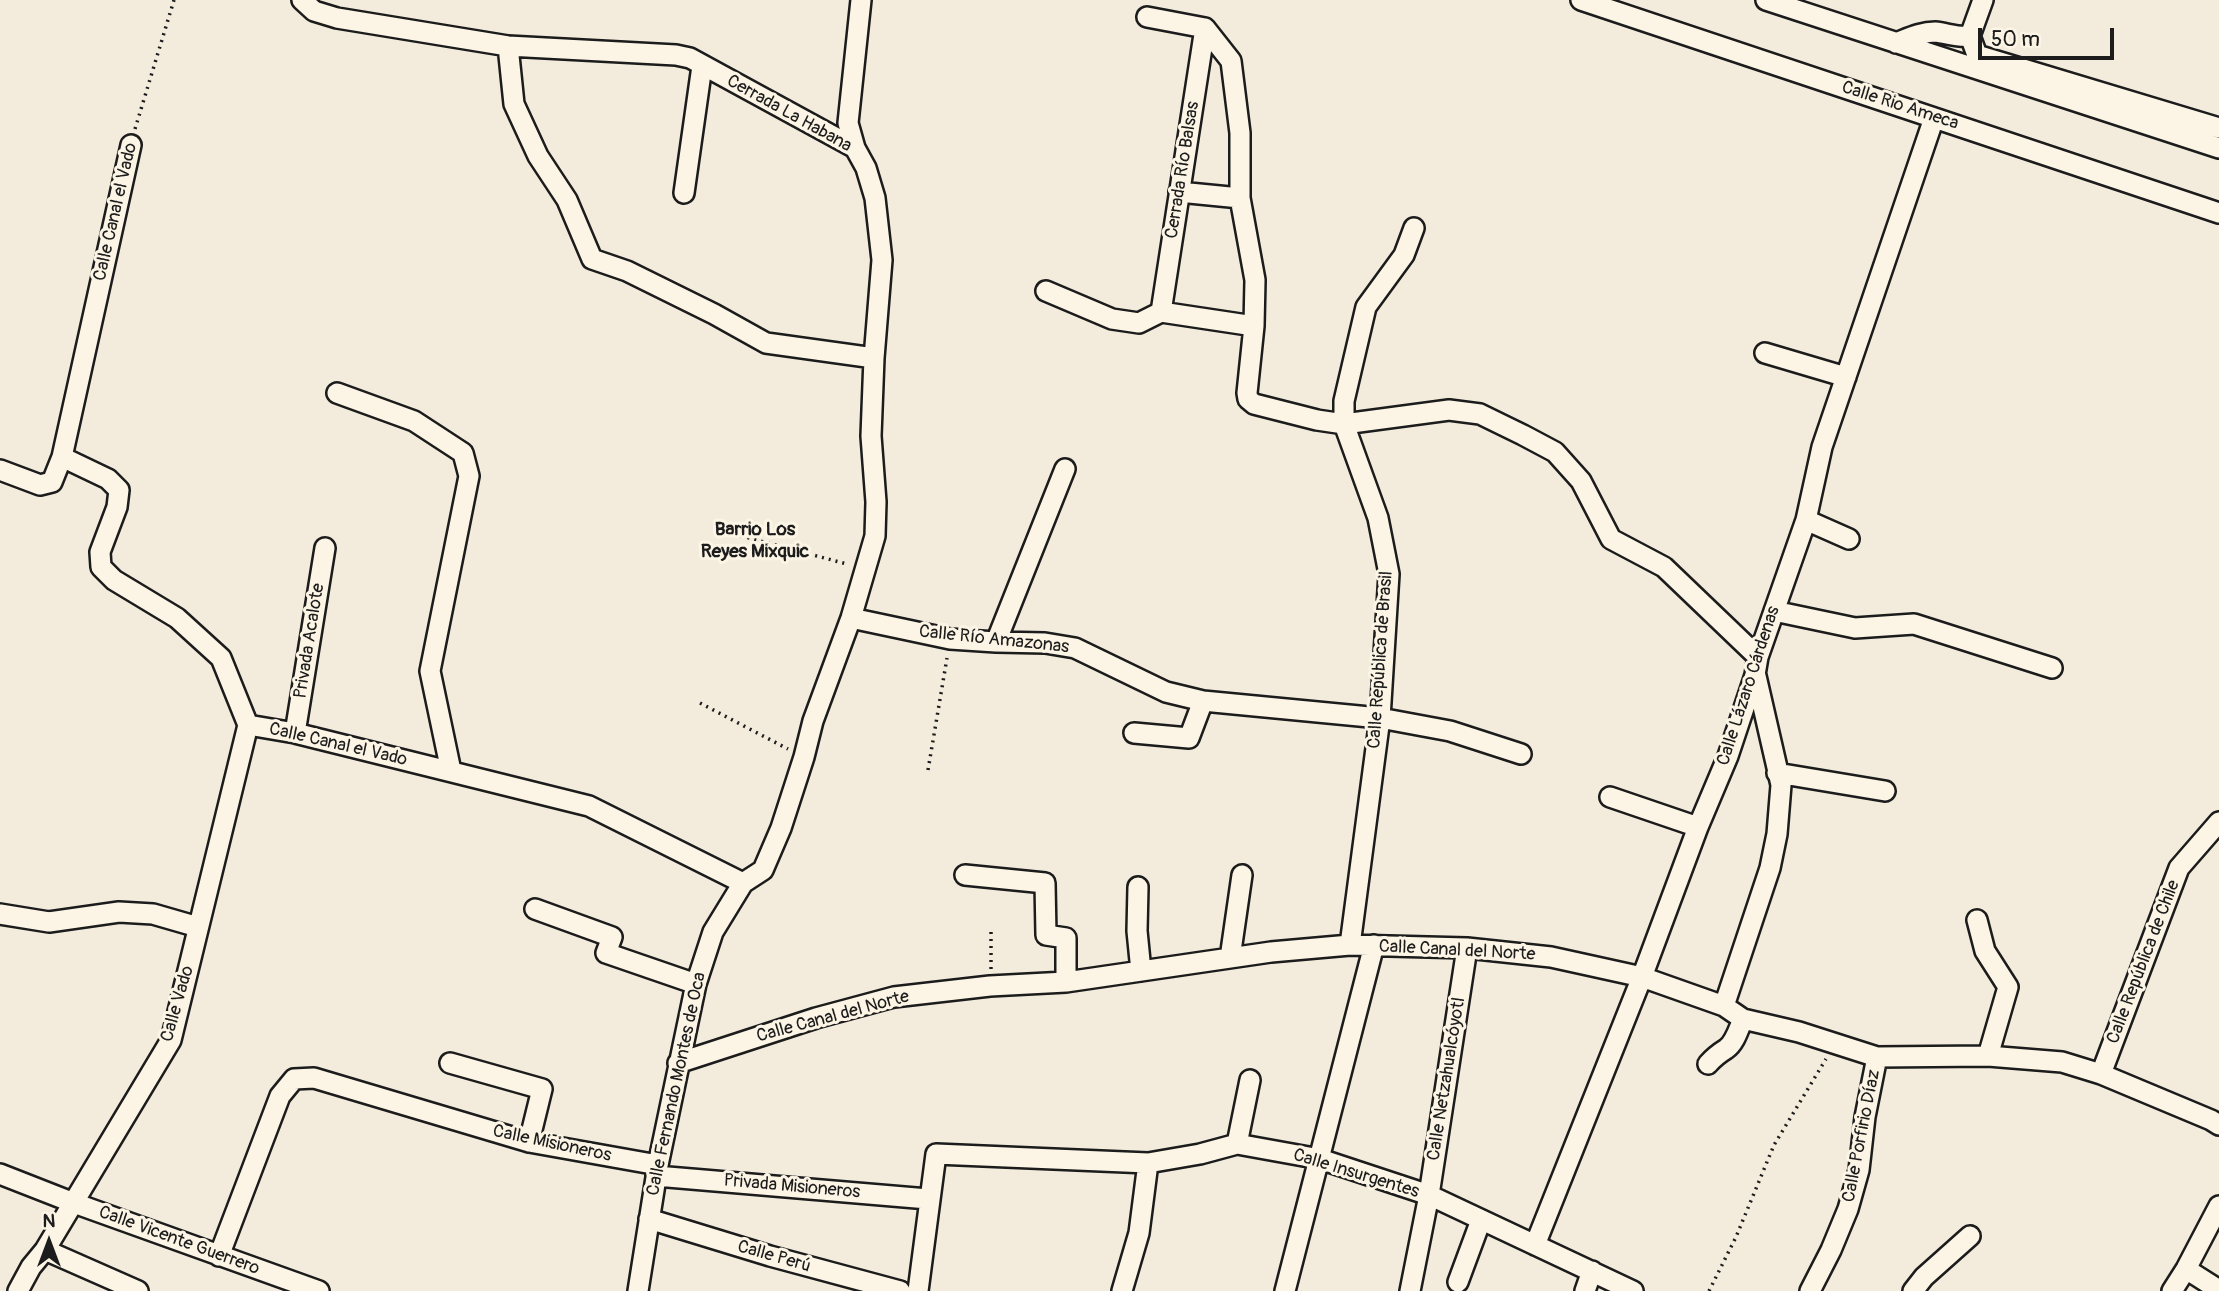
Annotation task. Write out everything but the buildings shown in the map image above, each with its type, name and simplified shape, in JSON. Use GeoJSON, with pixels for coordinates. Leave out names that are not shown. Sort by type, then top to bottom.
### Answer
{"type":"FeatureCollection","features":[{"type":"Feature","properties":{"kind":"street","name":"Cerrada La Habana"},"geometry":{"type":"LineString","coordinates":[[302,0],[314,11],[337,18],[508,46],[690,58],[855,148],[866,169],[875,198],[882,260],[874,358],[872,436],[875,536],[850,618]]}},
{"type":"Feature","properties":{"kind":"street"},"geometry":{"type":"LineString","coordinates":[[855,148],[848,123],[861,0]]}},
{"type":"Feature","properties":{"kind":"street","name":"Calle Rio Ameca"},"geometry":{"type":"LineString","coordinates":[[1581,0],[2219,213]]}},
{"type":"Feature","properties":{"kind":"street"},"geometry":{"type":"LineString","coordinates":[[1766,0],[2219,148]]}},
{"type":"Feature","properties":{"kind":"street"},"geometry":{"type":"LineString","coordinates":[[1983,0],[1970,36],[1977,55],[2219,128]]}},
{"type":"Feature","properties":{"kind":"street"},"geometry":{"type":"LineString","coordinates":[[1147,17],[1205,29],[1231,61],[1240,133],[1240,198],[1255,280],[1248,399],[1254,404],[1344,424],[1449,410],[1480,414],[1555,452],[1581,481],[1611,539],[1664,568],[1756,666],[1780,785],[1780,804],[1770,868],[1724,1006]]}},
{"type":"Feature","properties":{"kind":"street","name":"Cerrada Río Balsas"},"geometry":{"type":"LineString","coordinates":[[1161,312],[1205,29]]}},
{"type":"Feature","properties":{"kind":"street"},"geometry":{"type":"LineString","coordinates":[[1896,43],[1922,33],[1970,36]]}},
{"type":"Feature","properties":{"kind":"street"},"geometry":{"type":"LineString","coordinates":[[508,46],[514,104],[538,156],[567,200],[592,259],[627,271],[766,343],[874,358]]}},
{"type":"Feature","properties":{"kind":"street"},"geometry":{"type":"LineString","coordinates":[[684,193],[702,66]]}},
{"type":"Feature","properties":{"kind":"street","name":"Calle Lázaro Cárdenas"},"geometry":{"type":"LineString","coordinates":[[1535,1245],[1728,756],[1806,520],[1822,447],[1934,118]]}},
{"type":"Feature","properties":{"kind":"street","name":"Calle Canal el Vado"},"geometry":{"type":"LineString","coordinates":[[131,145],[61,457],[108,479],[119,490],[117,507],[100,551],[101,567],[114,580],[177,618],[220,658],[248,725],[295,733],[589,806],[743,883]]}},
{"type":"Feature","properties":{"kind":"street"},"geometry":{"type":"LineString","coordinates":[[1180,192],[1240,198]]}},
{"type":"Feature","properties":{"kind":"street","name":"Calle República de Brasil"},"geometry":{"type":"LineString","coordinates":[[1350,945],[1380,718],[1389,574],[1378,518],[1344,424],[1344,401],[1366,307],[1404,255],[1414,229]]}},
{"type":"Feature","properties":{"kind":"street"},"geometry":{"type":"LineString","coordinates":[[1046,291],[1112,319],[1139,323],[1161,312],[1254,327]]}},
{"type":"Feature","properties":{"kind":"street"},"geometry":{"type":"LineString","coordinates":[[1765,353],[1846,377]]}},
{"type":"Feature","properties":{"kind":"street"},"geometry":{"type":"LineString","coordinates":[[337,393],[414,421],[463,453],[469,476],[430,671],[451,771]]}},
{"type":"Feature","properties":{"kind":"street"},"geometry":{"type":"LineString","coordinates":[[0,470],[40,485],[52,482],[61,457]]}},
{"type":"Feature","properties":{"kind":"street"},"geometry":{"type":"LineString","coordinates":[[996,642],[1065,470]]}},
{"type":"Feature","properties":{"kind":"street"},"geometry":{"type":"LineString","coordinates":[[1806,520],[1849,540]]}},
{"type":"Feature","properties":{"kind":"street","name":"Privada Acalote"},"geometry":{"type":"LineString","coordinates":[[295,733],[325,548]]}},
{"type":"Feature","properties":{"kind":"street"},"geometry":{"type":"LineString","coordinates":[[1774,611],[1855,628],[1914,625],[2052,668]]}},
{"type":"Feature","properties":{"kind":"street","name":"Calle Río Amazonas"},"geometry":{"type":"LineString","coordinates":[[850,618],[950,639],[1045,643],[1075,648],[1166,692],[1203,701],[1380,718],[1450,731],[1521,754]]}},
{"type":"Feature","properties":{"kind":"street","name":"Calle Fernando Montes de Oca"},"geometry":{"type":"LineString","coordinates":[[638,1291],[657,1170],[696,984],[713,932],[743,883],[764,870],[781,828],[813,721],[850,618]]}},
{"type":"Feature","properties":{"kind":"street"},"geometry":{"type":"LineString","coordinates":[[1135,733],[1189,738],[1203,701]]}},
{"type":"Feature","properties":{"kind":"street","name":"Calle Vado"},"geometry":{"type":"LineString","coordinates":[[18,1291],[171,1040],[248,725]]}},
{"type":"Feature","properties":{"kind":"street"},"geometry":{"type":"LineString","coordinates":[[1777,774],[1885,791]]}},
{"type":"Feature","properties":{"kind":"street"},"geometry":{"type":"LineString","coordinates":[[1610,797],[1698,827]]}},
{"type":"Feature","properties":{"kind":"street","name":"Calle República de Chile"},"geometry":{"type":"LineString","coordinates":[[2101,1074],[2179,868],[2219,822]]}},
{"type":"Feature","properties":{"kind":"street"},"geometry":{"type":"LineString","coordinates":[[965,874],[1045,883],[1046,934],[1066,938],[1066,982]]}},
{"type":"Feature","properties":{"kind":"street"},"geometry":{"type":"LineString","coordinates":[[1230,958],[1242,875]]}},
{"type":"Feature","properties":{"kind":"street"},"geometry":{"type":"LineString","coordinates":[[1138,887],[1137,931],[1141,971]]}},
{"type":"Feature","properties":{"kind":"street"},"geometry":{"type":"LineString","coordinates":[[535,909],[612,937],[606,953],[696,984]]}},
{"type":"Feature","properties":{"kind":"street"},"geometry":{"type":"LineString","coordinates":[[0,914],[49,922],[119,912],[153,914],[198,927]]}},
{"type":"Feature","properties":{"kind":"street"},"geometry":{"type":"LineString","coordinates":[[1977,920],[1985,951],[2008,987],[1988,1055]]}},
{"type":"Feature","properties":{"kind":"street","name":"Calle Canal del Norte"},"geometry":{"type":"LineString","coordinates":[[678,1063],[816,1018],[894,997],[990,986],[1066,982],[1271,952],[1350,945],[1467,948],[1551,957],[1642,977],[1724,1006],[1743,1019],[1799,1032],[1877,1057],[1988,1055],[2062,1062],[2216,1116]]}},
{"type":"Feature","properties":{"kind":"street"},"geometry":{"type":"LineString","coordinates":[[1285,1291],[1374,945]]}},
{"type":"Feature","properties":{"kind":"street","name":"Calle Netzahualcóyotl"},"geometry":{"type":"LineString","coordinates":[[1410,1291],[1429,1195],[1467,948]]}},
{"type":"Feature","properties":{"kind":"street"},"geometry":{"type":"LineString","coordinates":[[1708,1064],[1718,1052],[1727,1049],[1743,1019]]}},
{"type":"Feature","properties":{"kind":"street","name":"Calle Porfirio Díaz"},"geometry":{"type":"LineString","coordinates":[[1810,1291],[1848,1209],[1859,1170],[1865,1117],[1877,1057]]}},
{"type":"Feature","properties":{"kind":"street"},"geometry":{"type":"LineString","coordinates":[[450,1063],[542,1089],[529,1142]]}},
{"type":"Feature","properties":{"kind":"street","name":"Calle Misioneros"},"geometry":{"type":"LineString","coordinates":[[219,1256],[280,1096],[294,1079],[314,1078],[529,1142],[657,1170]]}},
{"type":"Feature","properties":{"kind":"street"},"geometry":{"type":"LineString","coordinates":[[1237,1144],[1250,1080]]}},
{"type":"Feature","properties":{"kind":"street","name":"Calle Insurgentes"},"geometry":{"type":"LineString","coordinates":[[929,1199],[936,1154],[1148,1163],[1237,1144],[1320,1159],[1429,1195],[1633,1291]]}},
{"type":"Feature","properties":{"kind":"street"},"geometry":{"type":"LineString","coordinates":[[1122,1291],[1139,1233],[1148,1163]]}},
{"type":"Feature","properties":{"kind":"street","name":"Privada Misioneros"},"geometry":{"type":"LineString","coordinates":[[657,1170],[929,1199]]}},
{"type":"Feature","properties":{"kind":"street","name":"Calle Vicente Guerrero"},"geometry":{"type":"LineString","coordinates":[[0,1174],[319,1291]]}},
{"type":"Feature","properties":{"kind":"street"},"geometry":{"type":"LineString","coordinates":[[918,1291],[929,1199]]}},
{"type":"Feature","properties":{"kind":"street"},"geometry":{"type":"LineString","coordinates":[[2172,1291],[2219,1206]]}},
{"type":"Feature","properties":{"kind":"street","name":"Calle Perú"},"geometry":{"type":"LineString","coordinates":[[649,1219],[770,1256],[900,1291]]}},
{"type":"Feature","properties":{"kind":"street"},"geometry":{"type":"LineString","coordinates":[[1458,1282],[1481,1220]]}},
{"type":"Feature","properties":{"kind":"street"},"geometry":{"type":"LineString","coordinates":[[1913,1291],[1924,1277],[1970,1237]]}},
{"type":"Feature","properties":{"kind":"street"},"geometry":{"type":"LineString","coordinates":[[45,1250],[138,1291]]}},
{"type":"Feature","properties":{"kind":"street"},"geometry":{"type":"LineString","coordinates":[[2186,1269],[2219,1290]]}},
{"type":"Feature","properties":{"kind":"street"},"geometry":{"type":"LineString","coordinates":[[1585,1291],[1592,1271]]}},
{"type":"Feature","properties":{"kind":"path","name":"Calle Canal el Vado"},"geometry":{"type":"LineString","coordinates":[[131,145],[174,0]]}},
{"type":"Feature","properties":{"kind":"path"},"geometry":{"type":"LineString","coordinates":[[734,534],[865,569]]}},
{"type":"Feature","properties":{"kind":"path"},"geometry":{"type":"LineString","coordinates":[[928,770],[950,639]]}},
{"type":"Feature","properties":{"kind":"path"},"geometry":{"type":"LineString","coordinates":[[700,703],[804,757]]}},
{"type":"Feature","properties":{"kind":"path"},"geometry":{"type":"LineString","coordinates":[[990,986],[991,932]]}},
{"type":"Feature","properties":{"kind":"path"},"geometry":{"type":"LineString","coordinates":[[1709,1291],[1730,1250],[1774,1145],[1834,1045]]}},
{"type":"Feature","properties":{"kind":"district","name":"Barrio Los Reyes Mixquic"},"geometry":{"type":"Point","coordinates":[755,541]}}]}
